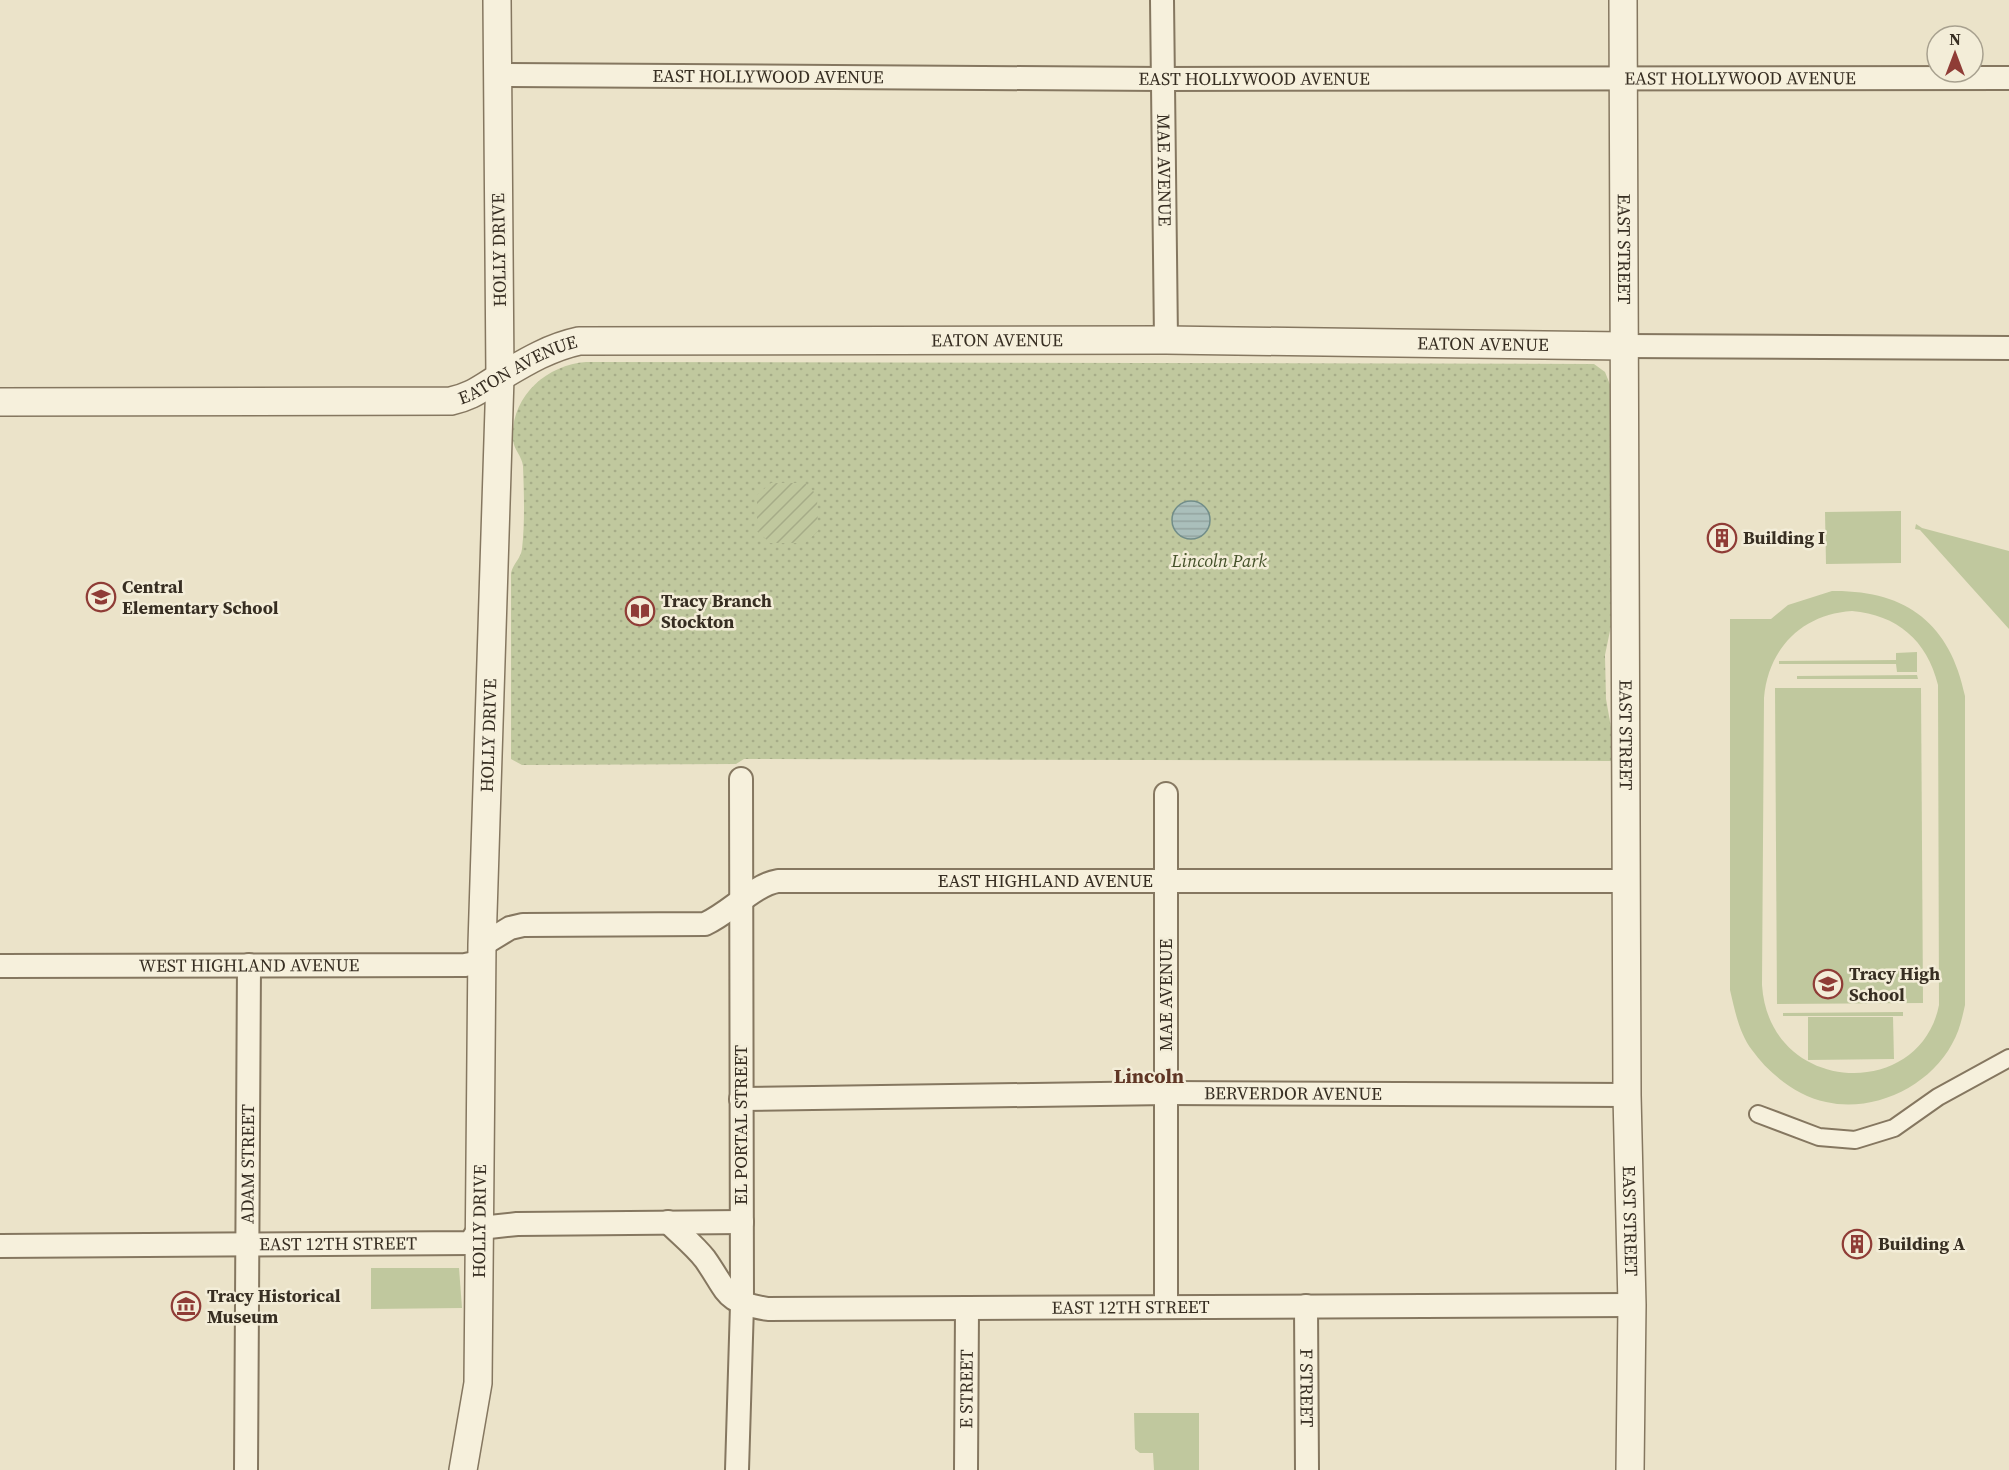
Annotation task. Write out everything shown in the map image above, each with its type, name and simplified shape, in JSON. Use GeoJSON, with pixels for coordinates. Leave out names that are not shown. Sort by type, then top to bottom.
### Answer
{"type":"FeatureCollection","features":[{"type":"Feature","properties":{"kind":"street","name":"HOLLY DRIVE"},"geometry":{"type":"LineString","coordinates":[[463,1470],[478,1383],[482,945],[500,377],[497,0]]}},
{"type":"Feature","properties":{"kind":"street","name":"MAE AVENUE"},"geometry":{"type":"LineString","coordinates":[[1162,0],[1166,340]]}},
{"type":"Feature","properties":{"kind":"street","name":"EAST STREET"},"geometry":{"type":"LineString","coordinates":[[1623,0],[1628,1095],[1632,1305],[1630,1470]]}},
{"type":"Feature","properties":{"kind":"street","name":"EAST HOLLYWOOD AVENUE"},"geometry":{"type":"LineString","coordinates":[[496,75],[1162,79],[2009,78]]}},
{"type":"Feature","properties":{"kind":"street","name":"EATON AVENUE"},"geometry":{"type":"LineString","coordinates":[[0,402],[451,400],[471,396],[556,346],[579,341],[1166,340],[2009,348]]}},
{"type":"Feature","properties":{"kind":"street","name":"EL PORTAL STREET"},"geometry":{"type":"LineString","coordinates":[[737,1470],[742,1305],[741,779]]}},
{"type":"Feature","properties":{"kind":"street","name":"MAE AVENUE"},"geometry":{"type":"LineString","coordinates":[[1166,794],[1166,1305]]}},
{"type":"Feature","properties":{"kind":"street","name":"EAST HIGHLAND AVENUE"},"geometry":{"type":"LineString","coordinates":[[482,945],[510,928],[523,925],[705,924],[724,915],[766,883],[778,881],[1627,881]]}},
{"type":"Feature","properties":{"kind":"street","name":"WEST HIGHLAND AVENUE"},"geometry":{"type":"LineString","coordinates":[[0,966],[465,965],[480,962],[482,945]]}},
{"type":"Feature","properties":{"kind":"street","name":"ADAM STREET"},"geometry":{"type":"LineString","coordinates":[[246,1470],[249,965]]}},
{"type":"Feature","properties":{"kind":"street"},"geometry":{"type":"LineString","coordinates":[[1758,1114],[1819,1137],[1855,1140],[1894,1128],[1947,1091],[2009,1058]]}},
{"type":"Feature","properties":{"kind":"street","name":"BERVERDOR AVENUE"},"geometry":{"type":"LineString","coordinates":[[741,1099],[1167,1093],[1628,1095]]}},
{"type":"Feature","properties":{"kind":"street"},"geometry":{"type":"LineString","coordinates":[[668,1222],[704,1257],[729,1296],[742,1305]]}},
{"type":"Feature","properties":{"kind":"street","name":"EAST 12TH STREET"},"geometry":{"type":"LineString","coordinates":[[0,1246],[470,1243],[480,1228],[517,1224],[742,1222]]}},
{"type":"Feature","properties":{"kind":"street","name":"EAST 12TH STREET"},"geometry":{"type":"LineString","coordinates":[[742,1305],[768,1309],[967,1309],[1166,1305],[1632,1305]]}},
{"type":"Feature","properties":{"kind":"street","name":"F STREET"},"geometry":{"type":"LineString","coordinates":[[1306,1306],[1307,1470]]}},
{"type":"Feature","properties":{"kind":"street","name":"E STREET"},"geometry":{"type":"LineString","coordinates":[[966,1470],[967,1309]]}},
{"type":"Feature","properties":{"kind":"green space","name":"Lincoln Park"},"geometry":{"type":"Polygon","coordinates":[[[586,362],[1594,364],[1605,372],[1611,387],[1612,621],[1605,655],[1606,699],[1612,733],[1613,761],[744,759],[736,764],[522,765],[511,759],[511,573],[522,549],[524,529],[523,466],[513,440],[514,424],[524,397],[533,386],[557,369],[586,362]]]}},
{"type":"Feature","properties":{"kind":"green space"},"geometry":{"type":"Polygon","coordinates":[[[771,483],[805,483],[817,495],[818,531],[805,543],[770,543],[757,531],[757,495],[771,483]]]}},
{"type":"Feature","properties":{"kind":"green space"},"geometry":{"type":"Polygon","coordinates":[[[1901,511],[1901,563],[1826,564],[1825,512],[1901,511]]]}},
{"type":"Feature","properties":{"kind":"green space"},"geometry":{"type":"Polygon","coordinates":[[[1916,524],[1922,528],[2009,551],[2009,629],[1920,530],[1915,529],[1916,524]]]}},
{"type":"Feature","properties":{"kind":"green space"},"geometry":{"type":"Polygon","coordinates":[[[1832,591],[1858,592],[1882,597],[1903,605],[1921,616],[1936,630],[1958,670],[1965,696],[1965,1005],[1963,1015],[1952,1044],[1929,1073],[1898,1093],[1862,1104],[1826,1102],[1805,1095],[1784,1083],[1759,1059],[1748,1043],[1738,1022],[1730,990],[1730,619],[1771,619],[1788,605],[1832,591]],[[1852,611],[1834,614],[1803,627],[1780,650],[1772,664],[1764,698],[1762,985],[1771,1021],[1790,1048],[1816,1065],[1846,1073],[1876,1070],[1904,1058],[1926,1037],[1939,1005],[1938,685],[1933,669],[1918,643],[1896,624],[1868,613],[1852,611]]]}},
{"type":"Feature","properties":{"kind":"green space"},"geometry":{"type":"Polygon","coordinates":[[[1917,652],[1917,672],[1897,672],[1896,664],[1779,664],[1779,661],[1896,660],[1896,653],[1917,652]]]}},
{"type":"Feature","properties":{"kind":"green space"},"geometry":{"type":"Polygon","coordinates":[[[1917,675],[1918,679],[1797,679],[1797,676],[1917,675]]]}},
{"type":"Feature","properties":{"kind":"green space"},"geometry":{"type":"Polygon","coordinates":[[[1775,688],[1921,688],[1923,1003],[1777,1004],[1775,688]]]}},
{"type":"Feature","properties":{"kind":"green space"},"geometry":{"type":"Polygon","coordinates":[[[1903,1012],[1903,1016],[1783,1016],[1783,1013],[1903,1012]]]}},
{"type":"Feature","properties":{"kind":"green space"},"geometry":{"type":"Polygon","coordinates":[[[1808,1017],[1893,1017],[1894,1059],[1808,1060],[1808,1017]]]}},
{"type":"Feature","properties":{"kind":"green space"},"geometry":{"type":"Polygon","coordinates":[[[371,1268],[459,1268],[462,1308],[371,1309],[371,1268]]]}},
{"type":"Feature","properties":{"kind":"green space"},"geometry":{"type":"Polygon","coordinates":[[[1134,1413],[1199,1413],[1199,1470],[1154,1470],[1153,1453],[1140,1453],[1135,1449],[1134,1413]]]}},
{"type":"Feature","properties":{"kind":"shaded area"},"geometry":{"type":"Polygon","coordinates":[[[1191,501],[1204,507],[1210,520],[1204,533],[1191,539],[1178,533],[1172,520],[1178,507],[1191,501]]]}},
{"type":"Feature","properties":{"kind":"place","name":"Building I"},"geometry":{"type":"Point","coordinates":[1722,538]}},
{"type":"Feature","properties":{"kind":"place","name":"Central Elementary School"},"geometry":{"type":"Point","coordinates":[101,597]}},
{"type":"Feature","properties":{"kind":"place","name":"Tracy Branch Stockton"},"geometry":{"type":"Point","coordinates":[640,611]}},
{"type":"Feature","properties":{"kind":"place","name":"Tracy High School"},"geometry":{"type":"Point","coordinates":[1828,984]}},
{"type":"Feature","properties":{"kind":"place","name":"Building A"},"geometry":{"type":"Point","coordinates":[1857,1244]}},
{"type":"Feature","properties":{"kind":"place","name":"Tracy Historical Museum"},"geometry":{"type":"Point","coordinates":[186,1306]}},
{"type":"Feature","properties":{"kind":"district","name":"Lincoln"},"geometry":{"type":"Point","coordinates":[1149,1076]}}]}
